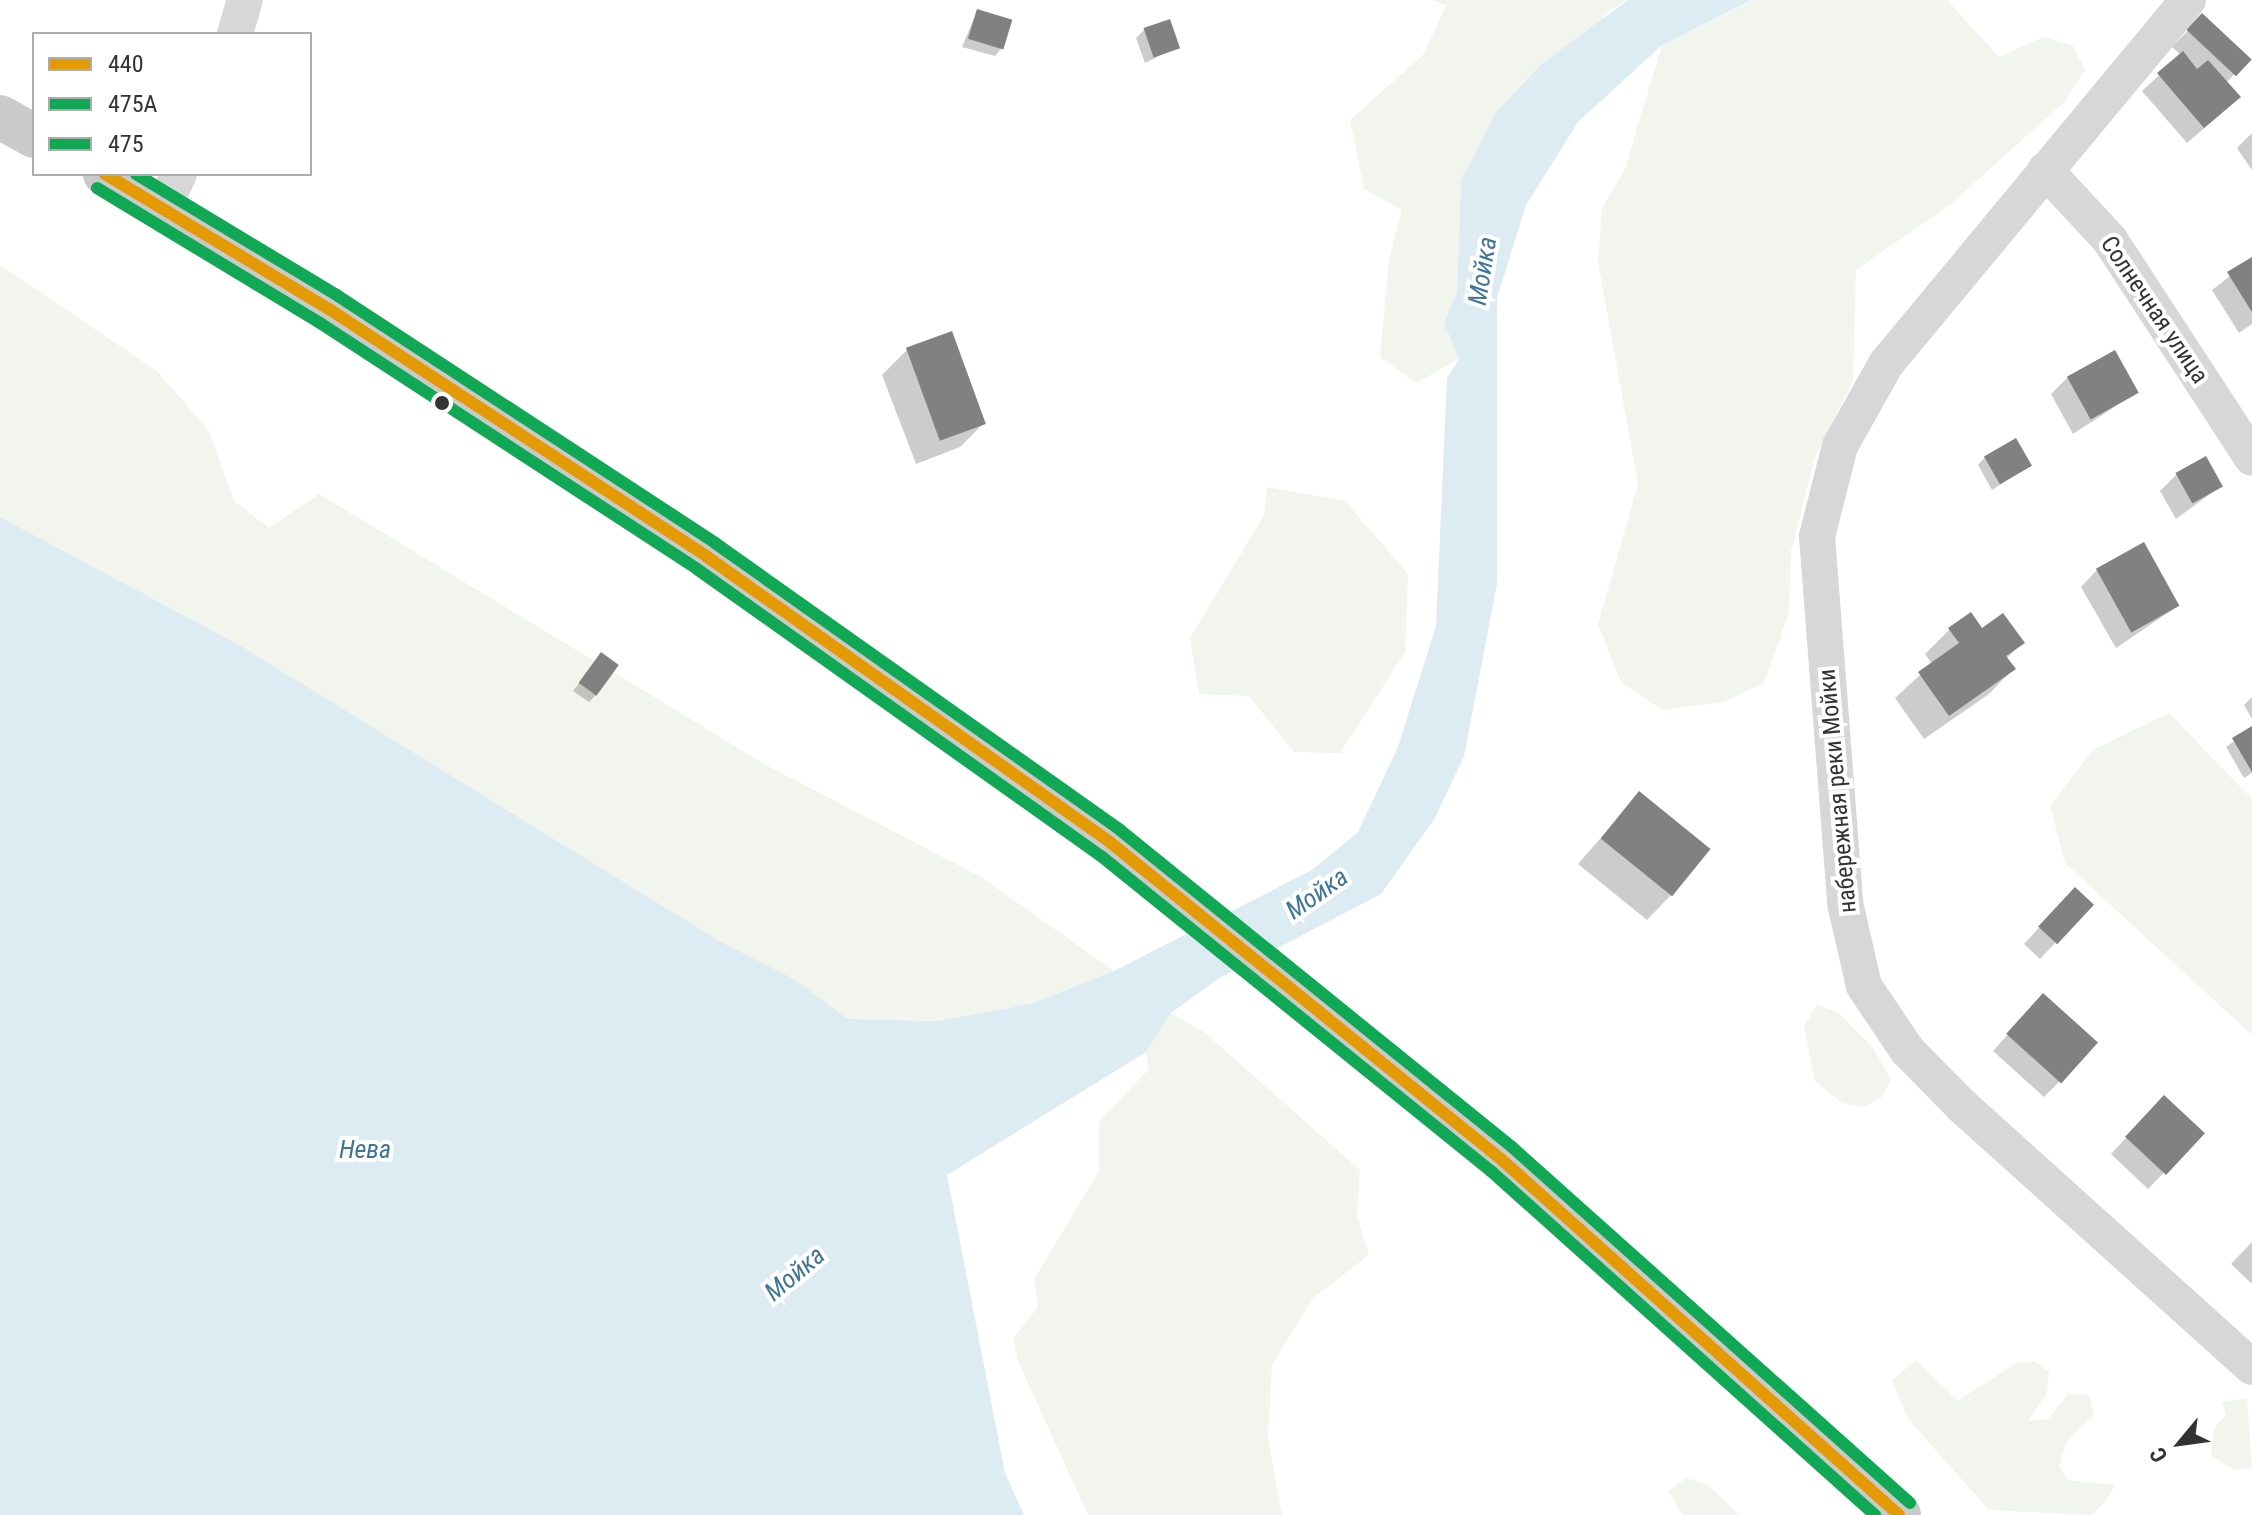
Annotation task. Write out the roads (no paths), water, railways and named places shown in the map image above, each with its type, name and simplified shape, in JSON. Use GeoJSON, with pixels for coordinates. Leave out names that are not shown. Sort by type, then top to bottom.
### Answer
{"type":"FeatureCollection","features":[{"type":"Feature","properties":{"kind":"main road"},"geometry":{"type":"LineString","coordinates":[[0,117],[32,135]]}},
{"type":"Feature","properties":{"kind":"main road"},"geometry":{"type":"LineString","coordinates":[[113,176],[171,190],[706,556],[1111,843],[1350,1037],[1657,1295],[1899,1515]]}},
{"type":"Feature","properties":{"kind":"street"},"geometry":{"type":"LineString","coordinates":[[236,32],[245,0]]}},
{"type":"Feature","properties":{"kind":"street","name":"набережная реки Мойки"},"geometry":{"type":"LineString","coordinates":[[2188,0],[1886,364],[1840,446],[1817,536],[1845,903],[1864,986],[1907,1050],[2252,1367]]}},
{"type":"Feature","properties":{"kind":"street","name":"Солнечная улица"},"geometry":{"type":"LineString","coordinates":[[2045,170],[2110,240],[2252,458]]}},
{"type":"Feature","properties":{"kind":"water","name":"Нева"},"geometry":{"type":"Polygon","coordinates":[[[1628,0],[1752,0],[1662,45],[1578,122],[1526,205],[1497,298],[1497,584],[1464,756],[1435,818],[1381,894],[1218,979],[1171,1013],[1146,1052],[947,1175],[1005,1473],[1024,1515],[0,1515],[0,517],[241,646],[721,942],[794,979],[848,1019],[937,1021],[1030,1004],[1114,971],[1312,870],[1358,832],[1398,747],[1436,626],[1447,378],[1459,359],[1444,323],[1457,292],[1461,180],[1497,111],[1543,63],[1628,0]]]}},
{"type":"Feature","properties":{"kind":"water label","name":"Мойка"},"geometry":{"type":"Point","coordinates":[1483,271]}},
{"type":"Feature","properties":{"kind":"water label","name":"Мойка"},"geometry":{"type":"Point","coordinates":[1317,894]}},
{"type":"Feature","properties":{"kind":"water label","name":"Мойка"},"geometry":{"type":"Point","coordinates":[795,1274]}}]}
